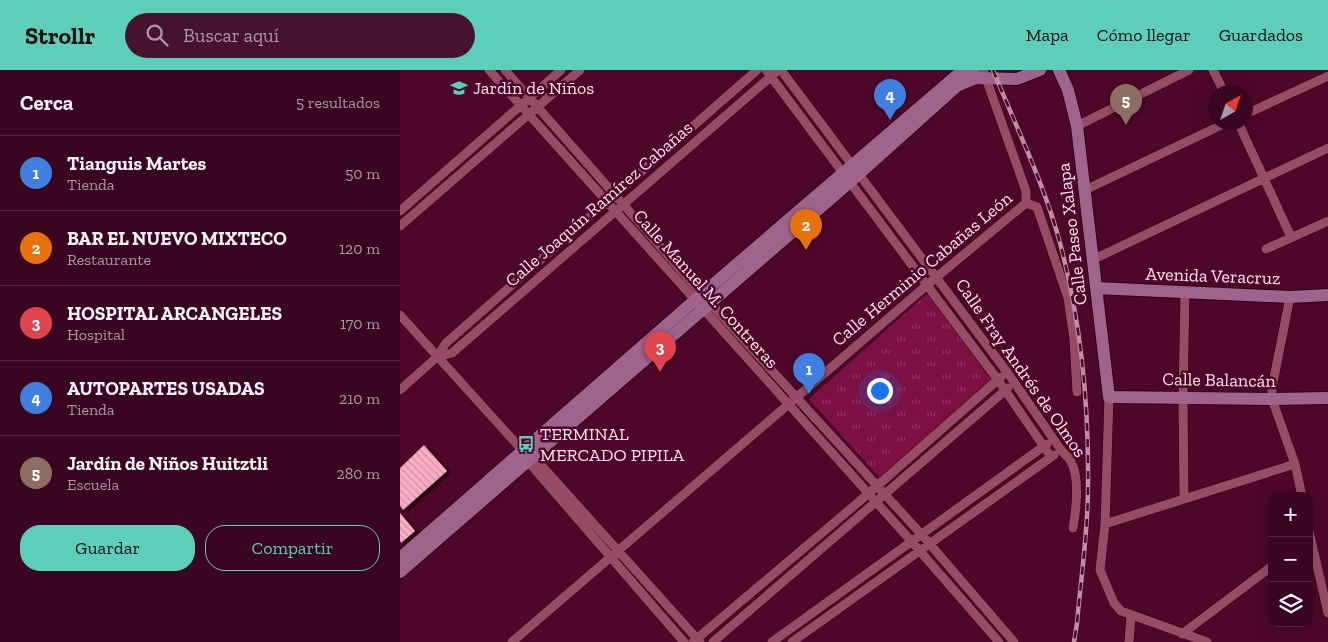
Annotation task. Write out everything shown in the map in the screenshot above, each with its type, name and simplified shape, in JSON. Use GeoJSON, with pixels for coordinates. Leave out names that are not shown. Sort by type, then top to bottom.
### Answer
{"type":"FeatureCollection","features":[{"type":"Feature","properties":{"kind":"main road"},"geometry":{"type":"LineString","coordinates":[[400,572],[527,456],[702,302],[957,86],[984,73],[1007,78],[1025,77],[1040,70]]}},
{"type":"Feature","properties":{"kind":"main road","name":"Calle Paseo Xalapa"},"geometry":{"type":"LineString","coordinates":[[1059,70],[1068,90],[1077,126],[1109,397]]}},
{"type":"Feature","properties":{"kind":"main road","name":"Avenida Veracruz"},"geometry":{"type":"LineString","coordinates":[[1096,288],[1290,297],[1328,295]]}},
{"type":"Feature","properties":{"kind":"main road","name":"Calle Balancán"},"geometry":{"type":"LineString","coordinates":[[1109,397],[1328,398]]}},
{"type":"Feature","properties":{"kind":"main road"},"geometry":{"type":"LineString","coordinates":[[400,558],[527,456]]}},
{"type":"Feature","properties":{"kind":"street","name":"Calle Manuel M. Contreras"},"geometry":{"type":"LineString","coordinates":[[489,70],[615,213],[796,397],[886,495],[1011,639]]}},
{"type":"Feature","properties":{"kind":"street","name":"Calle Manuel M. Contreras"},"geometry":{"type":"LineString","coordinates":[[505,70],[624,205],[788,404],[921,551],[1000,642]]}},
{"type":"Feature","properties":{"kind":"street"},"geometry":{"type":"LineString","coordinates":[[400,211],[561,70]]}},
{"type":"Feature","properties":{"kind":"street"},"geometry":{"type":"LineString","coordinates":[[400,226],[536,106],[580,70]]}},
{"type":"Feature","properties":{"kind":"street","name":"Calle Joaquín Ramírez Cabañas"},"geometry":{"type":"LineString","coordinates":[[400,390],[437,357],[446,343],[757,70]]}},
{"type":"Feature","properties":{"kind":"street","name":"Calle Joaquín Ramírez Cabañas"},"geometry":{"type":"LineString","coordinates":[[437,357],[452,353],[716,125],[768,73],[780,70]]}},
{"type":"Feature","properties":{"kind":"street","name":"Calle Fray Andrés de Olmos"},"geometry":{"type":"LineString","coordinates":[[780,70],[927,285],[998,380],[1051,457]]}},
{"type":"Feature","properties":{"kind":"street"},"geometry":{"type":"LineString","coordinates":[[1077,126],[1189,70]]}},
{"type":"Feature","properties":{"kind":"street"},"geometry":{"type":"LineString","coordinates":[[1214,70],[1221,85]]}},
{"type":"Feature","properties":{"kind":"street","name":"Calle Fray Andrés de Olmos"},"geometry":{"type":"LineString","coordinates":[[768,73],[936,276],[1007,372],[1060,450],[1071,460],[1075,474],[1076,508],[1073,528]]}},
{"type":"Feature","properties":{"kind":"street","name":"Calle Herminio Cabañas León"},"geometry":{"type":"LineString","coordinates":[[512,642],[936,276],[1026,203],[1026,191],[984,73]]}},
{"type":"Feature","properties":{"kind":"street"},"geometry":{"type":"LineString","coordinates":[[1253,111],[1328,76]]}},
{"type":"Feature","properties":{"kind":"street"},"geometry":{"type":"LineString","coordinates":[[706,114],[716,125]]}},
{"type":"Feature","properties":{"kind":"street"},"geometry":{"type":"LineString","coordinates":[[1085,190],[1211,130]]}},
{"type":"Feature","properties":{"kind":"street"},"geometry":{"type":"LineString","coordinates":[[1242,130],[1291,237]]}},
{"type":"Feature","properties":{"kind":"street"},"geometry":{"type":"LineString","coordinates":[[673,144],[682,155]]}},
{"type":"Feature","properties":{"kind":"street"},"geometry":{"type":"LineString","coordinates":[[1092,260],[1328,148]]}},
{"type":"Feature","properties":{"kind":"street"},"geometry":{"type":"LineString","coordinates":[[1026,203],[1038,208],[1068,298],[1074,339],[1077,392]]}},
{"type":"Feature","properties":{"kind":"street"},"geometry":{"type":"LineString","coordinates":[[1266,249],[1328,221]]}},
{"type":"Feature","properties":{"kind":"street"},"geometry":{"type":"LineString","coordinates":[[552,250],[560,260]]}},
{"type":"Feature","properties":{"kind":"street"},"geometry":{"type":"LineString","coordinates":[[1184,499],[1183,397],[1186,293]]}},
{"type":"Feature","properties":{"kind":"street"},"geometry":{"type":"LineString","coordinates":[[1290,297],[1272,378],[1272,399],[1295,464],[1301,492]]}},
{"type":"Feature","properties":{"kind":"street"},"geometry":{"type":"LineString","coordinates":[[496,299],[504,308]]}},
{"type":"Feature","properties":{"kind":"street"},"geometry":{"type":"LineString","coordinates":[[400,315],[527,456],[617,550],[696,641],[1007,372]]}},
{"type":"Feature","properties":{"kind":"street"},"geometry":{"type":"LineString","coordinates":[[713,642],[877,503],[1014,383]]}},
{"type":"Feature","properties":{"kind":"street"},"geometry":{"type":"LineString","coordinates":[[1109,397],[1105,524],[1100,570],[1117,609],[1131,616],[1207,642]]}},
{"type":"Feature","properties":{"kind":"street"},"geometry":{"type":"LineString","coordinates":[[772,642],[1053,439]]}},
{"type":"Feature","properties":{"kind":"street"},"geometry":{"type":"LineString","coordinates":[[792,642],[1060,450]]}},
{"type":"Feature","properties":{"kind":"street"},"geometry":{"type":"LineString","coordinates":[[527,456],[610,557],[684,642]]}},
{"type":"Feature","properties":{"kind":"street"},"geometry":{"type":"LineString","coordinates":[[1105,524],[1295,464]]}},
{"type":"Feature","properties":{"kind":"street"},"geometry":{"type":"LineString","coordinates":[[1311,537],[1326,593],[1328,613]]}},
{"type":"Feature","properties":{"kind":"street"},"geometry":{"type":"LineString","coordinates":[[1182,634],[1268,569]]}},
{"type":"Feature","properties":{"kind":"street"},"geometry":{"type":"LineString","coordinates":[[1129,642],[1131,616]]}},
{"type":"Feature","properties":{"kind":"street"},"geometry":{"type":"LineString","coordinates":[[1000,642],[1011,639]]}},
{"type":"Feature","properties":{"kind":"green space"},"geometry":{"type":"Polygon","coordinates":[[[928,293],[991,380],[880,478],[809,399],[928,293]]]}},
{"type":"Feature","properties":{"kind":"building"},"geometry":{"type":"Polygon","coordinates":[[[424,445],[447,471],[403,510],[400,506],[400,468],[424,445]]]}},
{"type":"Feature","properties":{"kind":"building"},"geometry":{"type":"Polygon","coordinates":[[[400,513],[415,531],[401,543],[400,540],[400,513]]]}},
{"type":"Feature","properties":{"kind":"railway"},"geometry":{"type":"LineString","coordinates":[[993,70],[1046,199],[1060,243],[1078,333],[1087,425],[1088,504],[1074,642]]}},
{"type":"Feature","properties":{"kind":"place","name":"Jardín de Niños"},"geometry":{"type":"Point","coordinates":[459,88]}},
{"type":"Feature","properties":{"kind":"place","name":"AUTOPARTES USADAS"},"geometry":{"type":"Point","coordinates":[890,120]}},
{"type":"Feature","properties":{"kind":"place","name":"Jardín de Niños Huitztli"},"geometry":{"type":"Point","coordinates":[1126,125]}},
{"type":"Feature","properties":{"kind":"place","name":"BAR EL NUEVO MIXTECO"},"geometry":{"type":"Point","coordinates":[806,250]}},
{"type":"Feature","properties":{"kind":"place","name":"HOSPITAL ARCANGELES"},"geometry":{"type":"Point","coordinates":[660,372]}},
{"type":"Feature","properties":{"kind":"place","name":"Tianguis Martes"},"geometry":{"type":"Point","coordinates":[809,394]}},
{"type":"Feature","properties":{"kind":"place","name":"TERMINAL MERCADO PIPILA"},"geometry":{"type":"Point","coordinates":[526,444]}}]}
